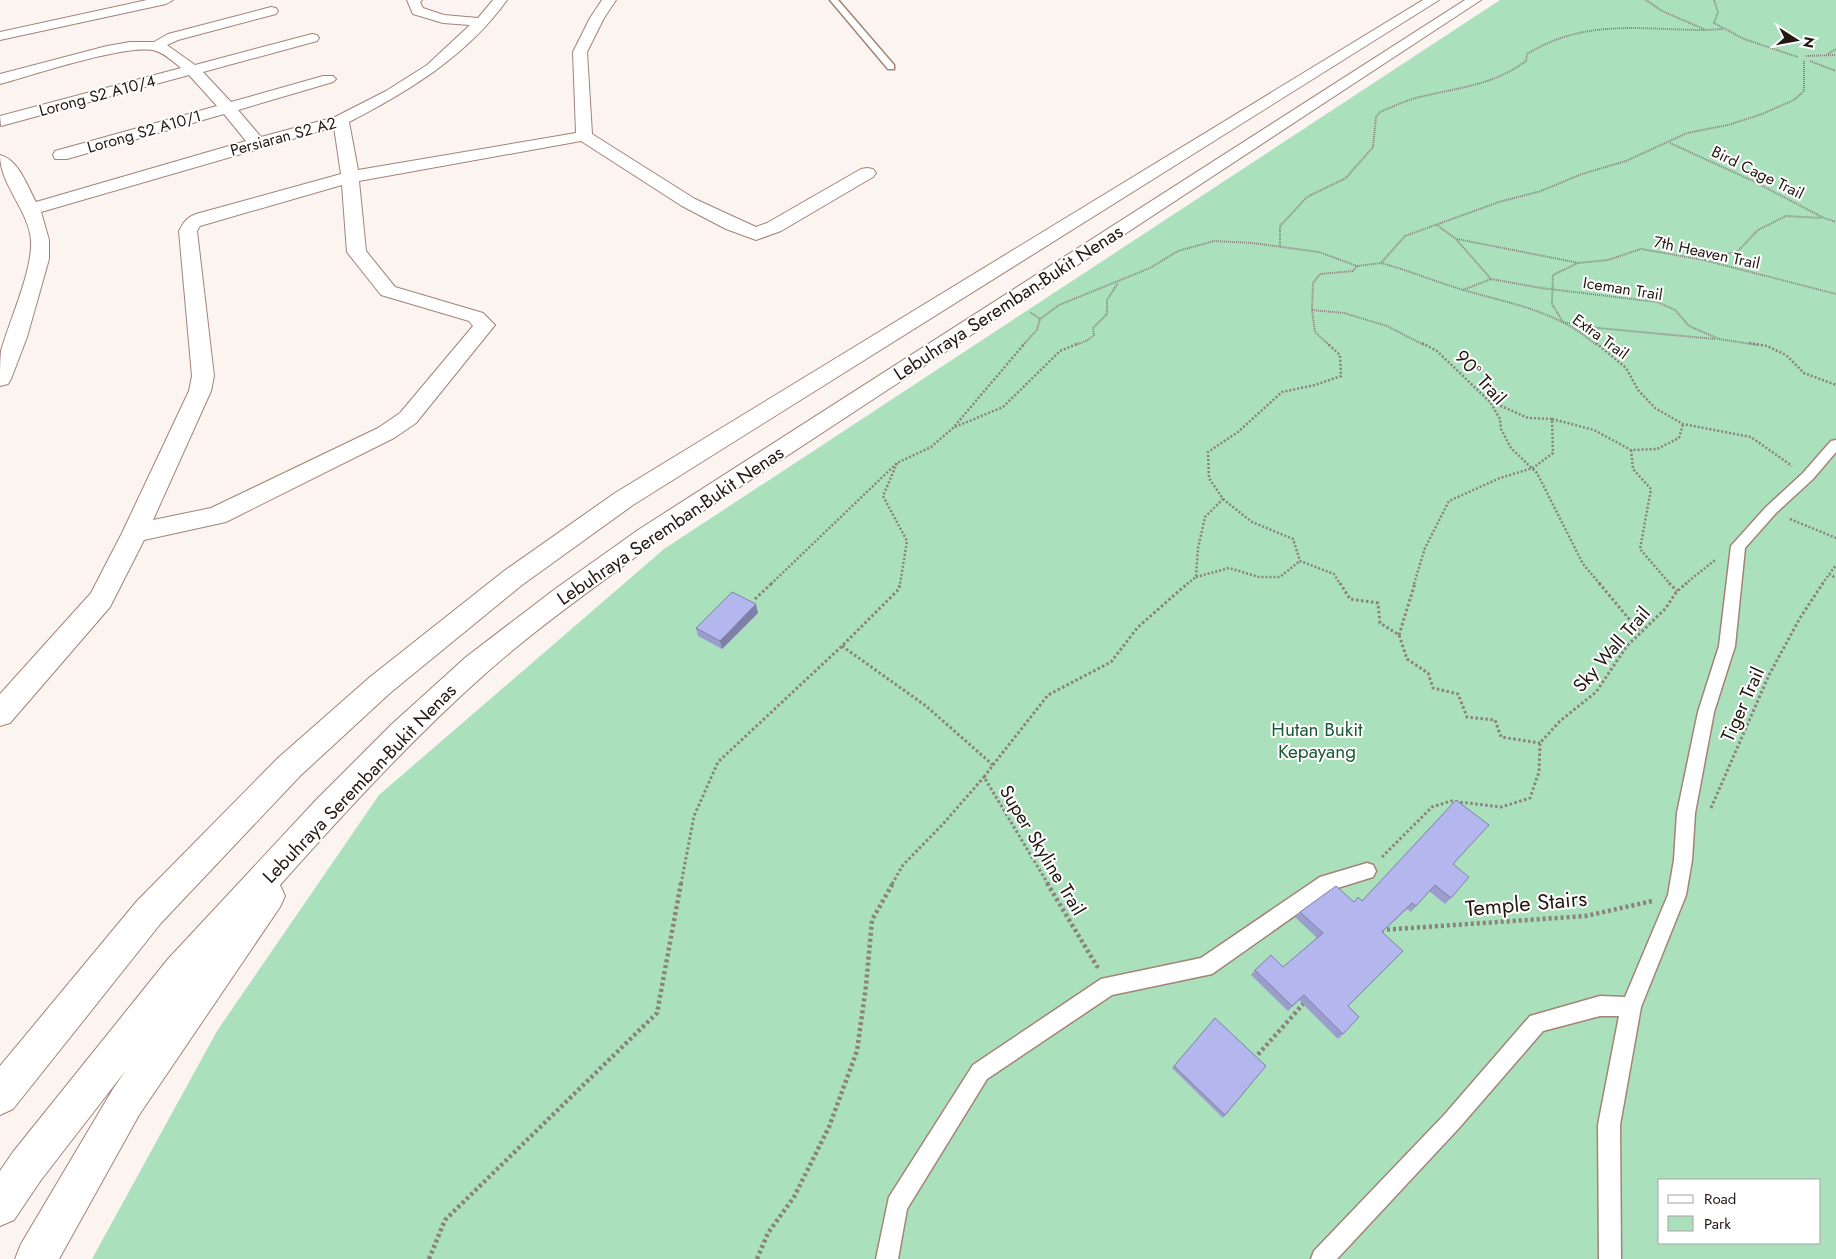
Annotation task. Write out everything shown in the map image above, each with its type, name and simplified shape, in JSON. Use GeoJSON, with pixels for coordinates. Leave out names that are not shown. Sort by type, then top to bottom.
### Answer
{"type":"FeatureCollection","features":[{"type":"Feature","properties":{"kind":"main road"},"geometry":{"type":"LineString","coordinates":[[94,0],[120,38]]}},
{"type":"Feature","properties":{"kind":"main road"},"geometry":{"type":"LineString","coordinates":[[0,36],[166,0]]}},
{"type":"Feature","properties":{"kind":"main road"},"geometry":{"type":"LineString","coordinates":[[415,0],[418,11],[443,19],[482,22]]}},
{"type":"Feature","properties":{"kind":"main road","name":"Persiaran S2 A2"},"geometry":{"type":"LineString","coordinates":[[32,209],[341,120],[392,94],[432,68],[482,22],[500,0]]}},
{"type":"Feature","properties":{"kind":"main road"},"geometry":{"type":"LineString","coordinates":[[584,136],[580,52],[608,0]]}},
{"type":"Feature","properties":{"kind":"main road","name":"Lebuhraya Seremban-Bukit Nenas"},"geometry":{"type":"LineString","coordinates":[[0,1096],[149,912],[289,767],[380,685],[513,578],[624,499],[1432,0]]}},
{"type":"Feature","properties":{"kind":"main road","name":"Lebuhraya Seremban-Bukit Nenas"},"geometry":{"type":"LineString","coordinates":[[0,1206],[27,1166],[180,971],[327,810],[403,733],[476,665],[564,596],[647,536],[1474,0]]}},
{"type":"Feature","properties":{"kind":"main road"},"geometry":{"type":"LineString","coordinates":[[159,46],[164,40],[173,37],[271,11]]}},
{"type":"Feature","properties":{"kind":"main road"},"geometry":{"type":"LineString","coordinates":[[0,79],[120,38],[159,46],[193,70],[257,143]]}},
{"type":"Feature","properties":{"kind":"main road","name":"Lorong S2 A10/4"},"geometry":{"type":"LineString","coordinates":[[1,121],[312,38]]}},
{"type":"Feature","properties":{"kind":"main road","name":"Lorong S2 A10/1"},"geometry":{"type":"LineString","coordinates":[[61,155],[328,79]]}},
{"type":"Feature","properties":{"kind":"main road"},"geometry":{"type":"LineString","coordinates":[[135,533],[217,516],[386,434],[408,418],[485,325],[476,317],[388,291],[357,252],[350,177],[341,120]]}},
{"type":"Feature","properties":{"kind":"main road"},"geometry":{"type":"LineString","coordinates":[[0,714],[101,600],[135,533],[200,391],[203,376],[188,232],[193,222],[350,177],[584,136],[651,181],[736,227],[756,234],[774,227],[867,173]]}},
{"type":"Feature","properties":{"kind":"main road"},"geometry":{"type":"LineString","coordinates":[[0,160],[8,167],[32,209],[40,240],[39,259],[8,338],[0,379]]}},
{"type":"Feature","properties":{"kind":"main road"},"geometry":{"type":"LineString","coordinates":[[36,1259],[126,1102],[327,810]]}},
{"type":"Feature","properties":{"kind":"lane"},"geometry":{"type":"LineString","coordinates":[[834,0],[891,67]]}},
{"type":"Feature","properties":{"kind":"lane"},"geometry":{"type":"LineString","coordinates":[[1610,1259],[1609,1125],[1632,1007],[1677,895],[1683,860],[1686,813],[1706,712],[1727,646],[1738,546],[1770,510],[1808,476],[1836,444]]}},
{"type":"Feature","properties":{"kind":"lane"},"geometry":{"type":"LineString","coordinates":[[887,1259],[898,1205],[980,1072],[1108,986],[1205,967],[1326,883],[1367,871]]}},
{"type":"Feature","properties":{"kind":"lane"},"geometry":{"type":"LineString","coordinates":[[1322,1259],[1452,1121],[1537,1023],[1600,1006],[1632,1007]]}},
{"type":"Feature","properties":{"kind":"path"},"geometry":{"type":"LineString","coordinates":[[1646,0],[1662,11],[1706,30]]}},
{"type":"Feature","properties":{"kind":"path"},"geometry":{"type":"LineString","coordinates":[[1714,0],[1718,12],[1714,23],[1723,29],[1798,57]]}},
{"type":"Feature","properties":{"kind":"path"},"geometry":{"type":"LineString","coordinates":[[1280,246],[1280,226],[1307,197],[1346,178],[1373,147],[1376,117],[1380,112],[1422,96],[1476,86],[1500,76],[1519,66],[1526,61],[1528,54],[1555,38],[1582,32],[1621,29],[1723,29]]}},
{"type":"Feature","properties":{"kind":"path"},"geometry":{"type":"LineString","coordinates":[[1828,54],[1836,49]]}},
{"type":"Feature","properties":{"kind":"path"},"geometry":{"type":"LineString","coordinates":[[1806,56],[1836,55]]}},
{"type":"Feature","properties":{"kind":"path"},"geometry":{"type":"LineString","coordinates":[[755,598],[897,463],[931,447],[954,428],[977,401],[1000,369],[1037,330],[1040,318],[1059,305],[1150,268],[1178,251],[1214,241],[1252,242],[1319,252],[1358,266],[1381,263],[1405,236],[1499,202],[1541,191],[1582,174],[1626,161],[1687,133],[1728,125],[1762,114],[1794,100],[1804,91],[1804,60]]}},
{"type":"Feature","properties":{"kind":"path"},"geometry":{"type":"LineString","coordinates":[[1810,61],[1836,71]]}},
{"type":"Feature","properties":{"kind":"path","name":"Bird Cage Trail"},"geometry":{"type":"LineString","coordinates":[[1670,142],[1824,218],[1836,222]]}},
{"type":"Feature","properties":{"kind":"path"},"geometry":{"type":"LineString","coordinates":[[1704,260],[1738,250],[1758,230],[1786,216],[1824,218]]}},
{"type":"Feature","properties":{"kind":"path"},"geometry":{"type":"LineString","coordinates":[[1436,225],[1456,239],[1491,279],[1463,290]]}},
{"type":"Feature","properties":{"kind":"path","name":"7th Heaven Trail"},"geometry":{"type":"LineString","coordinates":[[1456,239],[1579,263],[1608,260],[1642,249],[1704,260],[1836,294]]}},
{"type":"Feature","properties":{"kind":"path","name":"Extra Trail"},"geometry":{"type":"LineString","coordinates":[[1381,263],[1412,271],[1437,282],[1463,290],[1508,301],[1563,322],[1601,347],[1626,368],[1638,390],[1655,408],[1682,424],[1751,437],[1808,476]]}},
{"type":"Feature","properties":{"kind":"path"},"geometry":{"type":"LineString","coordinates":[[1579,263],[1553,274],[1552,304],[1563,322],[1598,328],[1719,339]]}},
{"type":"Feature","properties":{"kind":"path"},"geometry":{"type":"LineString","coordinates":[[1300,561],[1293,539],[1252,522],[1223,499],[1209,478],[1208,452],[1238,432],[1282,392],[1315,385],[1341,376],[1340,355],[1315,332],[1312,310],[1313,283],[1320,274],[1353,271],[1358,266]]}},
{"type":"Feature","properties":{"kind":"path","name":"Iceman Trail"},"geometry":{"type":"LineString","coordinates":[[1491,279],[1552,289],[1657,302],[1675,310],[1689,326],[1719,339],[1766,346],[1786,355],[1804,373],[1836,385]]}},
{"type":"Feature","properties":{"kind":"path"},"geometry":{"type":"LineString","coordinates":[[954,428],[1003,407],[1060,351],[1088,340],[1094,335],[1093,328],[1107,314],[1106,303],[1109,294],[1118,282]]}},
{"type":"Feature","properties":{"kind":"path"},"geometry":{"type":"LineString","coordinates":[[983,318],[1016,310],[1032,312],[1040,318]]}},
{"type":"Feature","properties":{"kind":"path","name":"90° Trail"},"geometry":{"type":"LineString","coordinates":[[1312,310],[1344,313],[1387,326],[1438,351],[1490,402],[1500,419],[1502,429],[1511,448],[1533,468],[1583,564],[1640,632]]}},
{"type":"Feature","properties":{"kind":"path"},"geometry":{"type":"LineString","coordinates":[[1490,402],[1528,418],[1552,419],[1594,430],[1631,450],[1657,449],[1680,438],[1682,424]]}},
{"type":"Feature","properties":{"kind":"path"},"geometry":{"type":"LineString","coordinates":[[1367,871],[1432,807],[1451,801],[1501,807],[1530,798],[1539,772],[1540,743],[1501,737],[1495,720],[1467,717],[1458,694],[1433,688],[1428,673],[1407,659],[1399,635],[1425,548],[1449,501],[1500,478],[1533,468],[1553,453],[1552,419]]}},
{"type":"Feature","properties":{"kind":"path"},"geometry":{"type":"LineString","coordinates":[[1631,450],[1633,469],[1651,489],[1640,549],[1656,570],[1677,591]]}},
{"type":"Feature","properties":{"kind":"path"},"geometry":{"type":"LineString","coordinates":[[429,1259],[445,1220],[657,1013],[694,816],[718,762],[842,646],[899,589],[907,541],[883,496],[897,463]]}},
{"type":"Feature","properties":{"kind":"path"},"geometry":{"type":"LineString","coordinates":[[1196,577],[1198,548],[1205,517],[1223,499]]}},
{"type":"Feature","properties":{"kind":"path"},"geometry":{"type":"LineString","coordinates":[[1770,510],[1836,538]]}},
{"type":"Feature","properties":{"kind":"path","name":"Sky Wall Trail"},"geometry":{"type":"LineString","coordinates":[[1540,743],[1560,721],[1596,692],[1626,646],[1665,609],[1677,591],[1718,558],[1738,546]]}},
{"type":"Feature","properties":{"kind":"path"},"geometry":{"type":"LineString","coordinates":[[1300,561],[1334,574],[1350,599],[1378,603],[1380,623],[1399,635]]}},
{"type":"Feature","properties":{"kind":"path"},"geometry":{"type":"LineString","coordinates":[[993,765],[1048,695],[1111,662],[1138,627],[1175,593],[1196,577],[1229,568],[1259,577],[1280,577],[1300,561]]}},
{"type":"Feature","properties":{"kind":"path","name":"Tiger Trail"},"geometry":{"type":"LineString","coordinates":[[1710,811],[1723,786],[1751,714],[1781,651],[1836,565]]}},
{"type":"Feature","properties":{"kind":"path"},"geometry":{"type":"LineString","coordinates":[[1829,574],[1836,578]]}},
{"type":"Feature","properties":{"kind":"path","name":"Super Skyline Trail"},"geometry":{"type":"LineString","coordinates":[[842,646],[926,706],[993,765],[984,777],[1108,986]]}},
{"type":"Feature","properties":{"kind":"path"},"geometry":{"type":"LineString","coordinates":[[757,1259],[768,1233],[794,1197],[829,1127],[857,1052],[872,920],[903,865],[943,824],[984,777]]}},
{"type":"Feature","properties":{"kind":"path","name":"Temple Stairs"},"geometry":{"type":"LineString","coordinates":[[1375,931],[1586,916],[1677,895]]}},
{"type":"Feature","properties":{"kind":"path"},"geometry":{"type":"LineString","coordinates":[[1248,1067],[1307,1000],[1300,999]]}},
{"type":"Feature","properties":{"kind":"green space","name":"Hutan Bukit Kepayang"},"geometry":{"type":"Polygon","coordinates":[[[1500,0],[1836,0],[1836,1259],[92,1259],[217,1031],[379,795],[664,549],[1500,0]]]}},
{"type":"Feature","properties":{"kind":"building"},"geometry":{"type":"Polygon","coordinates":[[[732,592],[756,604],[720,641],[696,628],[732,592]]]}},
{"type":"Feature","properties":{"kind":"building"},"geometry":{"type":"Polygon","coordinates":[[[1456,800],[1489,825],[1453,864],[1469,877],[1451,898],[1435,885],[1416,906],[1412,903],[1382,932],[1403,951],[1348,1006],[1359,1017],[1343,1034],[1304,995],[1292,1006],[1255,970],[1271,955],[1283,967],[1323,933],[1300,912],[1336,886],[1354,902],[1358,897],[1362,901],[1456,800]]]}},
{"type":"Feature","properties":{"kind":"building"},"geometry":{"type":"Polygon","coordinates":[[[1215,1018],[1266,1066],[1225,1115],[1174,1066],[1215,1018]]]}}]}
